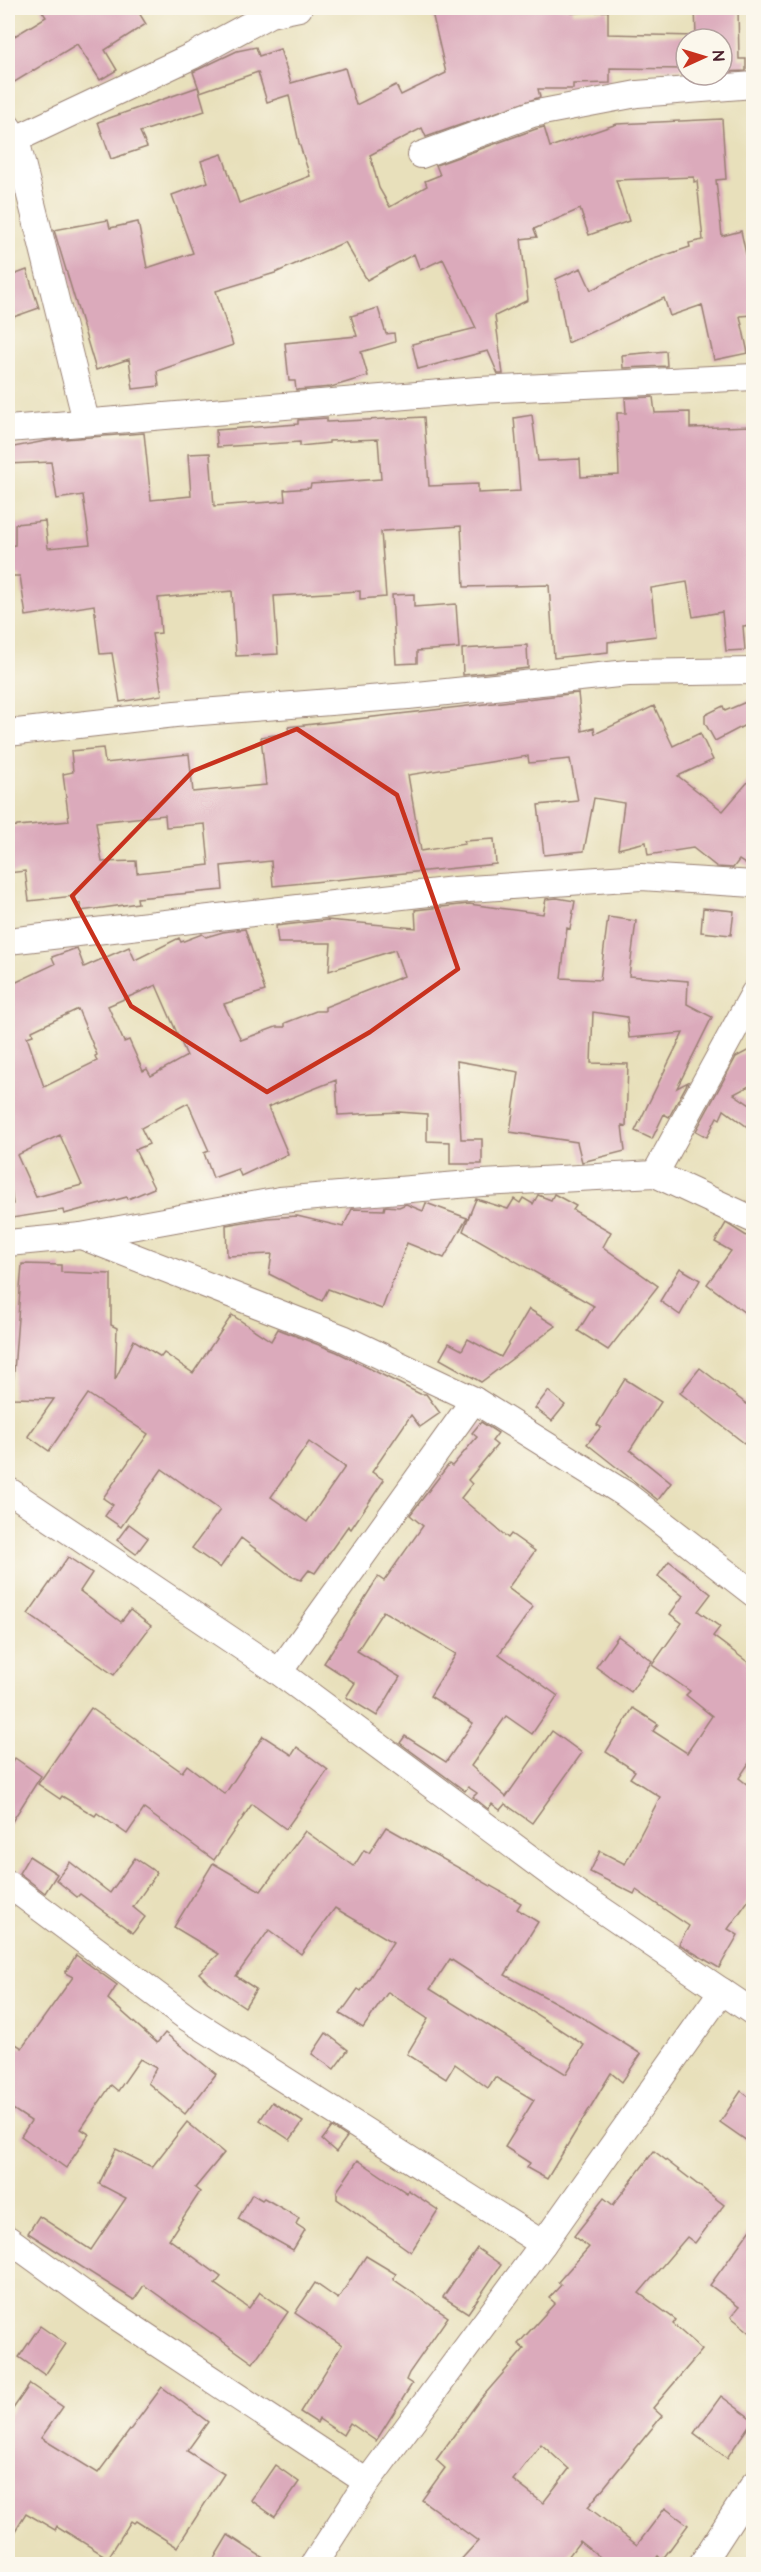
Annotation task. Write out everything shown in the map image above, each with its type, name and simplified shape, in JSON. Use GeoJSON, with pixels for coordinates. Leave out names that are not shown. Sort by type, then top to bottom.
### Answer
{"type":"FeatureCollection","features":[{"type":"Feature","properties":{"kind":"street"},"geometry":{"type":"LineString","coordinates":[[86,421],[12,133],[192,56],[268,11],[299,8]]}},
{"type":"Feature","properties":{"kind":"street"},"geometry":{"type":"LineString","coordinates":[[421,155],[532,114],[637,94],[753,85]]}},
{"type":"Feature","properties":{"kind":"street"},"geometry":{"type":"LineString","coordinates":[[8,429],[478,390],[753,377]]}},
{"type":"Feature","properties":{"kind":"street"},"geometry":{"type":"LineString","coordinates":[[8,733],[175,714],[408,696],[628,673],[753,670]]}},
{"type":"Feature","properties":{"kind":"street"},"geometry":{"type":"LineString","coordinates":[[8,941],[467,889],[641,877],[753,884]]}},
{"type":"Feature","properties":{"kind":"street"},"geometry":{"type":"LineString","coordinates":[[655,1174],[753,993]]}},
{"type":"Feature","properties":{"kind":"street"},"geometry":{"type":"LineString","coordinates":[[8,1243],[81,1236],[280,1200],[482,1182],[655,1174],[753,1220]]}},
{"type":"Feature","properties":{"kind":"street"},"geometry":{"type":"LineString","coordinates":[[81,1236],[343,1338],[474,1400],[625,1494],[753,1594]]}},
{"type":"Feature","properties":{"kind":"street"},"geometry":{"type":"LineString","coordinates":[[279,1672],[474,1400]]}},
{"type":"Feature","properties":{"kind":"street"},"geometry":{"type":"LineString","coordinates":[[8,1490],[279,1672],[574,1891],[753,2013]]}},
{"type":"Feature","properties":{"kind":"street"},"geometry":{"type":"LineString","coordinates":[[8,1884],[186,2017],[543,2244]]}},
{"type":"Feature","properties":{"kind":"street"},"geometry":{"type":"LineString","coordinates":[[314,2565],[367,2482],[543,2244],[722,1992]]}},
{"type":"Feature","properties":{"kind":"street"},"geometry":{"type":"LineString","coordinates":[[8,2239],[102,2307],[367,2482]]}},
{"type":"Feature","properties":{"kind":"street"},"geometry":{"type":"LineString","coordinates":[[702,2565],[753,2484]]}},
{"type":"Feature","properties":{"kind":"highlighted area"},"geometry":{"type":"Polygon","coordinates":[[[297,729],[397,795],[458,969],[370,1032],[267,1092],[131,1006],[72,896],[193,771],[297,729]]]}},
{"type":"Feature","properties":{"kind":"building"},"geometry":{"type":"Polygon","coordinates":[[[40,8],[136,8],[146,24],[105,50],[117,70],[100,80],[77,44],[8,86],[8,40],[46,17],[40,8]]]}},
{"type":"Feature","properties":{"kind":"building"},"geometry":{"type":"Polygon","coordinates":[[[431,8],[572,8],[572,13],[608,11],[608,34],[674,36],[674,69],[610,68],[610,83],[573,84],[573,89],[538,89],[540,97],[426,137],[422,128],[370,155],[379,188],[390,207],[427,186],[425,181],[440,175],[436,165],[536,129],[544,127],[550,147],[617,124],[722,119],[726,179],[716,180],[722,236],[741,231],[749,268],[753,267],[753,315],[740,316],[748,353],[714,360],[702,305],[670,316],[664,298],[568,343],[556,279],[581,268],[591,290],[651,260],[690,247],[689,243],[703,240],[697,181],[694,182],[694,177],[616,180],[629,221],[589,235],[580,209],[534,229],[537,237],[521,239],[528,300],[495,316],[503,374],[498,374],[488,351],[418,369],[412,344],[476,328],[443,259],[420,270],[414,254],[367,280],[345,242],[275,273],[216,291],[233,345],[157,371],[159,386],[133,389],[129,359],[96,370],[54,230],[108,220],[110,228],[138,222],[147,268],[193,253],[172,195],[208,182],[201,161],[222,154],[239,203],[310,176],[299,143],[289,95],[267,102],[258,72],[200,92],[193,72],[237,51],[256,47],[259,56],[280,49],[291,83],[345,68],[356,105],[396,85],[401,95],[446,73],[431,8]]]}},
{"type":"Feature","properties":{"kind":"building"},"geometry":{"type":"Polygon","coordinates":[[[695,8],[738,8],[739,59],[746,59],[746,71],[734,72],[734,27],[696,27],[695,8]]]}},
{"type":"Feature","properties":{"kind":"building"},"geometry":{"type":"Polygon","coordinates":[[[198,87],[205,111],[140,132],[147,147],[111,159],[98,122],[198,87]]]}},
{"type":"Feature","properties":{"kind":"building"},"geometry":{"type":"Polygon","coordinates":[[[27,270],[39,308],[8,319],[8,277],[27,270]]]}},
{"type":"Feature","properties":{"kind":"building"},"geometry":{"type":"Polygon","coordinates":[[[378,308],[386,334],[394,333],[395,342],[361,352],[368,376],[331,387],[296,390],[295,381],[289,381],[285,343],[357,336],[351,316],[378,308]]]}},
{"type":"Feature","properties":{"kind":"building"},"geometry":{"type":"Polygon","coordinates":[[[666,351],[667,366],[623,368],[622,355],[666,351]]]}},
{"type":"Feature","properties":{"kind":"building"},"geometry":{"type":"Polygon","coordinates":[[[653,397],[655,413],[690,412],[690,428],[752,426],[753,625],[743,626],[745,650],[726,651],[722,612],[693,617],[687,582],[651,588],[656,636],[608,642],[608,652],[554,658],[549,585],[464,587],[461,526],[384,531],[381,532],[386,597],[360,599],[360,591],[274,596],[278,654],[236,656],[232,591],[158,598],[161,633],[152,634],[162,695],[120,702],[112,653],[100,654],[94,605],[26,616],[20,576],[8,576],[8,546],[15,545],[15,524],[45,521],[48,548],[90,544],[83,495],[57,499],[51,462],[8,464],[8,448],[51,440],[144,433],[151,500],[191,496],[188,454],[210,453],[214,506],[285,501],[284,490],[310,488],[311,484],[381,479],[378,439],[329,441],[329,443],[300,446],[300,442],[217,447],[216,430],[298,424],[298,420],[327,418],[327,422],[424,417],[429,486],[478,484],[478,493],[520,491],[514,418],[532,415],[538,461],[580,459],[581,477],[619,475],[617,413],[626,413],[625,398],[653,397]]]}},
{"type":"Feature","properties":{"kind":"building"},"geometry":{"type":"Polygon","coordinates":[[[414,594],[414,607],[456,604],[459,648],[417,651],[417,663],[396,664],[392,595],[414,594]]]}},
{"type":"Feature","properties":{"kind":"building"},"geometry":{"type":"Polygon","coordinates":[[[527,645],[528,668],[463,675],[462,649],[527,645]]]}},
{"type":"Feature","properties":{"kind":"building"},"geometry":{"type":"Polygon","coordinates":[[[578,693],[582,731],[594,728],[595,734],[654,706],[673,746],[700,733],[713,760],[678,776],[723,811],[753,776],[753,869],[739,860],[733,868],[717,867],[693,848],[648,855],[646,842],[618,849],[624,803],[594,798],[584,851],[544,855],[538,805],[578,801],[570,759],[529,763],[528,756],[408,775],[421,851],[465,844],[464,841],[494,839],[496,864],[273,886],[271,861],[221,866],[223,890],[137,898],[138,903],[81,911],[80,903],[76,904],[74,896],[29,901],[25,871],[8,873],[8,827],[69,821],[63,774],[73,772],[71,751],[103,748],[105,763],[189,754],[193,792],[266,785],[261,737],[289,733],[288,727],[578,693]],[[165,815],[96,822],[102,862],[136,861],[137,873],[209,865],[205,824],[166,827],[165,815]]]}},
{"type":"Feature","properties":{"kind":"building"},"geometry":{"type":"Polygon","coordinates":[[[753,699],[753,721],[715,741],[705,723],[705,715],[723,706],[725,711],[753,699]]]}},
{"type":"Feature","properties":{"kind":"building"},"geometry":{"type":"Polygon","coordinates":[[[546,899],[575,901],[570,929],[567,928],[561,978],[600,980],[608,917],[636,921],[629,976],[688,981],[687,1004],[712,1017],[677,1088],[688,1082],[669,1117],[664,1114],[652,1139],[635,1131],[683,1033],[629,1038],[627,1017],[593,1012],[591,1063],[628,1064],[626,1126],[622,1125],[625,1151],[582,1162],[577,1142],[510,1132],[519,1072],[457,1061],[461,1139],[482,1139],[482,1164],[450,1164],[450,1142],[427,1141],[427,1114],[399,1112],[338,1115],[336,1080],[268,1107],[288,1154],[241,1176],[238,1169],[213,1178],[204,1153],[209,1151],[188,1103],[141,1128],[149,1144],[135,1150],[154,1188],[128,1199],[127,1197],[64,1214],[63,1210],[12,1218],[10,1204],[13,1204],[8,1164],[8,986],[55,964],[52,957],[77,948],[84,967],[129,947],[135,960],[179,938],[181,942],[202,934],[206,937],[245,929],[265,991],[224,1004],[241,1040],[276,1027],[285,1027],[285,1023],[316,1011],[325,1011],[325,1007],[404,976],[395,950],[329,971],[331,943],[278,943],[276,926],[327,920],[416,928],[415,910],[469,904],[543,914],[546,899]],[[156,985],[108,1006],[124,1042],[129,1040],[143,1071],[147,1069],[151,1076],[187,1056],[156,985]],[[78,1009],[32,1031],[33,1035],[27,1037],[44,1087],[97,1061],[95,1056],[97,1055],[78,1009]],[[60,1135],[17,1155],[36,1197],[82,1185],[60,1135]]]}},
{"type":"Feature","properties":{"kind":"building"},"geometry":{"type":"Polygon","coordinates":[[[703,908],[734,911],[731,935],[701,932],[703,908]]]}},
{"type":"Feature","properties":{"kind":"building"},"geometry":{"type":"Polygon","coordinates":[[[753,1048],[753,1084],[734,1094],[753,1107],[753,1131],[724,1110],[720,1119],[717,1117],[707,1137],[696,1131],[736,1057],[753,1048]]]}},
{"type":"Feature","properties":{"kind":"building"},"geometry":{"type":"Polygon","coordinates":[[[554,1194],[576,1206],[573,1210],[611,1232],[603,1247],[658,1286],[608,1350],[578,1331],[594,1306],[463,1231],[476,1199],[508,1209],[514,1199],[520,1203],[523,1198],[533,1204],[538,1195],[551,1200],[554,1194]]]}},
{"type":"Feature","properties":{"kind":"building"},"geometry":{"type":"Polygon","coordinates":[[[426,1203],[467,1218],[444,1258],[407,1243],[382,1309],[328,1289],[322,1301],[269,1274],[272,1254],[227,1256],[226,1225],[297,1216],[343,1227],[352,1209],[384,1210],[385,1206],[399,1207],[406,1204],[423,1211],[426,1203]]]}},
{"type":"Feature","properties":{"kind":"building"},"geometry":{"type":"Polygon","coordinates":[[[726,1223],[753,1240],[753,1319],[707,1284],[731,1251],[715,1242],[726,1223]]]}},
{"type":"Feature","properties":{"kind":"building"},"geometry":{"type":"Polygon","coordinates":[[[22,1264],[61,1265],[61,1272],[111,1274],[111,1325],[117,1328],[115,1380],[134,1340],[161,1357],[164,1353],[193,1373],[232,1315],[271,1341],[278,1329],[337,1352],[420,1394],[426,1394],[440,1413],[420,1427],[411,1415],[372,1472],[384,1480],[351,1529],[348,1526],[315,1573],[309,1570],[301,1580],[291,1576],[241,1538],[220,1568],[192,1548],[220,1510],[162,1469],[121,1527],[105,1516],[113,1505],[103,1498],[148,1434],[88,1394],[49,1451],[28,1436],[54,1399],[12,1398],[22,1264]],[[309,1442],[271,1497],[307,1522],[345,1467],[309,1442]]]}},
{"type":"Feature","properties":{"kind":"building"},"geometry":{"type":"Polygon","coordinates":[[[680,1268],[700,1280],[680,1315],[660,1301],[680,1268]]]}},
{"type":"Feature","properties":{"kind":"building"},"geometry":{"type":"Polygon","coordinates":[[[529,1309],[556,1326],[481,1382],[440,1359],[449,1343],[462,1350],[468,1339],[501,1357],[529,1309]]]}},
{"type":"Feature","properties":{"kind":"building"},"geometry":{"type":"Polygon","coordinates":[[[700,1368],[753,1409],[753,1450],[680,1393],[700,1368]]]}},
{"type":"Feature","properties":{"kind":"building"},"geometry":{"type":"Polygon","coordinates":[[[625,1379],[661,1402],[630,1450],[671,1483],[658,1500],[587,1444],[601,1427],[597,1425],[625,1379]]]}},
{"type":"Feature","properties":{"kind":"building"},"geometry":{"type":"Polygon","coordinates":[[[548,1391],[565,1405],[552,1421],[535,1408],[548,1391]]]}},
{"type":"Feature","properties":{"kind":"building"},"geometry":{"type":"Polygon","coordinates":[[[481,1422],[498,1433],[492,1441],[497,1445],[468,1480],[472,1484],[461,1498],[508,1538],[511,1534],[535,1551],[508,1588],[533,1607],[499,1654],[558,1696],[532,1734],[506,1716],[471,1766],[506,1797],[552,1731],[582,1753],[532,1823],[505,1804],[500,1810],[492,1804],[488,1809],[473,1797],[477,1793],[468,1787],[465,1791],[400,1743],[405,1736],[446,1762],[473,1723],[430,1696],[456,1654],[383,1611],[357,1651],[400,1677],[377,1716],[346,1697],[355,1683],[324,1663],[378,1577],[384,1581],[423,1526],[410,1515],[449,1464],[452,1466],[477,1437],[472,1433],[481,1422]]]}},
{"type":"Feature","properties":{"kind":"building"},"geometry":{"type":"Polygon","coordinates":[[[129,1524],[148,1538],[136,1554],[117,1540],[129,1524]]]}},
{"type":"Feature","properties":{"kind":"building"},"geometry":{"type":"Polygon","coordinates":[[[68,1557],[92,1573],[80,1591],[121,1622],[130,1610],[151,1626],[114,1675],[28,1614],[68,1557]]]}},
{"type":"Feature","properties":{"kind":"building"},"geometry":{"type":"Polygon","coordinates":[[[669,1561],[711,1594],[698,1611],[720,1627],[713,1636],[753,1666],[753,1757],[739,1778],[753,1789],[753,1894],[728,1929],[738,1935],[719,1968],[679,1944],[689,1926],[636,1890],[634,1894],[590,1872],[600,1851],[625,1864],[660,1797],[630,1778],[635,1771],[606,1752],[633,1708],[658,1724],[653,1731],[687,1753],[712,1716],[686,1695],[690,1691],[652,1665],[682,1623],[670,1614],[683,1596],[658,1576],[669,1561]]]}},
{"type":"Feature","properties":{"kind":"building"},"geometry":{"type":"Polygon","coordinates":[[[618,1636],[652,1661],[631,1692],[596,1667],[618,1636]]]}},
{"type":"Feature","properties":{"kind":"building"},"geometry":{"type":"Polygon","coordinates":[[[91,1708],[182,1772],[187,1765],[225,1794],[263,1736],[292,1755],[297,1747],[328,1770],[286,1829],[252,1804],[214,1860],[144,1809],[127,1834],[97,1813],[95,1816],[62,1796],[60,1799],[38,1784],[91,1708]]]}},
{"type":"Feature","properties":{"kind":"building"},"geometry":{"type":"Polygon","coordinates":[[[15,1758],[41,1776],[8,1828],[8,1769],[15,1758]]]}},
{"type":"Feature","properties":{"kind":"building"},"geometry":{"type":"Polygon","coordinates":[[[386,1827],[521,1903],[517,1909],[538,1922],[505,1975],[580,2016],[641,2054],[622,2082],[611,2073],[547,2179],[527,2168],[530,2163],[505,2147],[534,2100],[495,2077],[488,2088],[455,2064],[446,2079],[407,2054],[428,2019],[388,1992],[363,2028],[340,2014],[358,1989],[361,1991],[393,1942],[335,1908],[301,1954],[269,1930],[236,1976],[256,1989],[245,2007],[208,1982],[199,1973],[219,1954],[174,1927],[213,1863],[261,1891],[305,1831],[354,1866],[364,1850],[369,1853],[386,1827]],[[450,1959],[430,1989],[566,2074],[584,2045],[450,1959]]]}},
{"type":"Feature","properties":{"kind":"building"},"geometry":{"type":"Polygon","coordinates":[[[29,1856],[57,1874],[45,1893],[19,1873],[29,1856]]]}},
{"type":"Feature","properties":{"kind":"building"},"geometry":{"type":"Polygon","coordinates":[[[135,1858],[157,1873],[133,1907],[145,1917],[133,1933],[80,1894],[77,1897],[56,1880],[70,1862],[110,1893],[135,1858]]]}},
{"type":"Feature","properties":{"kind":"building"},"geometry":{"type":"Polygon","coordinates":[[[76,1955],[117,1985],[108,1999],[157,2043],[165,2033],[216,2074],[185,2114],[148,2083],[156,2068],[140,2059],[118,2091],[111,2085],[81,2129],[89,2134],[66,2168],[21,2136],[31,2121],[8,2106],[8,2039],[22,2048],[73,1977],[65,1973],[76,1955]]]}},
{"type":"Feature","properties":{"kind":"building"},"geometry":{"type":"Polygon","coordinates":[[[326,2033],[348,2050],[334,2069],[312,2054],[326,2033]]]}},
{"type":"Feature","properties":{"kind":"building"},"geometry":{"type":"Polygon","coordinates":[[[741,2091],[753,2100],[753,2145],[720,2122],[741,2091]]]}},
{"type":"Feature","properties":{"kind":"building"},"geometry":{"type":"Polygon","coordinates":[[[272,2102],[303,2122],[290,2140],[260,2120],[272,2102]]]}},
{"type":"Feature","properties":{"kind":"building"},"geometry":{"type":"Polygon","coordinates":[[[187,2122],[224,2153],[195,2188],[200,2192],[169,2239],[221,2277],[215,2284],[249,2308],[260,2292],[288,2312],[253,2363],[144,2285],[134,2300],[28,2233],[39,2216],[91,2250],[126,2198],[99,2184],[116,2149],[152,2167],[187,2122]]]}},
{"type":"Feature","properties":{"kind":"building"},"geometry":{"type":"Polygon","coordinates":[[[332,2127],[347,2137],[336,2152],[322,2140],[332,2127]]]}},
{"type":"Feature","properties":{"kind":"building"},"geometry":{"type":"Polygon","coordinates":[[[654,2151],[724,2205],[695,2243],[687,2237],[639,2293],[676,2320],[673,2324],[702,2350],[653,2408],[662,2416],[588,2507],[637,2545],[665,2508],[688,2525],[662,2560],[658,2556],[655,2560],[661,2565],[610,2565],[580,2541],[562,2565],[456,2565],[478,2541],[422,2500],[445,2468],[436,2460],[478,2402],[524,2349],[518,2344],[555,2303],[549,2298],[561,2285],[558,2282],[589,2247],[574,2236],[604,2198],[613,2205],[654,2151]],[[541,2444],[513,2480],[543,2503],[569,2469],[541,2444]]]}},
{"type":"Feature","properties":{"kind":"building"},"geometry":{"type":"Polygon","coordinates":[[[358,2160],[407,2193],[408,2190],[438,2210],[411,2252],[337,2199],[337,2191],[358,2160]]]}},
{"type":"Feature","properties":{"kind":"building"},"geometry":{"type":"Polygon","coordinates":[[[252,2194],[262,2200],[264,2198],[299,2218],[296,2224],[305,2230],[293,2250],[238,2219],[252,2194]]]}},
{"type":"Feature","properties":{"kind":"building"},"geometry":{"type":"Polygon","coordinates":[[[753,2226],[753,2335],[731,2317],[739,2307],[710,2285],[753,2226]]]}},
{"type":"Feature","properties":{"kind":"building"},"geometry":{"type":"Polygon","coordinates":[[[477,2248],[501,2265],[468,2313],[443,2297],[477,2248]]]}},
{"type":"Feature","properties":{"kind":"building"},"geometry":{"type":"Polygon","coordinates":[[[366,2256],[396,2274],[393,2279],[448,2317],[409,2373],[406,2380],[412,2384],[376,2441],[350,2423],[343,2435],[319,2419],[317,2423],[300,2412],[342,2345],[295,2313],[315,2283],[338,2299],[366,2256]]]}},
{"type":"Feature","properties":{"kind":"building"},"geometry":{"type":"Polygon","coordinates":[[[40,2326],[66,2344],[45,2375],[19,2357],[40,2326]]]}},
{"type":"Feature","properties":{"kind":"building"},"geometry":{"type":"Polygon","coordinates":[[[30,2384],[63,2407],[41,2438],[98,2473],[162,2387],[208,2422],[187,2451],[224,2474],[177,2547],[136,2521],[134,2523],[131,2521],[108,2558],[57,2526],[55,2530],[26,2513],[8,2542],[8,2416],[30,2384]]]}},
{"type":"Feature","properties":{"kind":"building"},"geometry":{"type":"Polygon","coordinates":[[[721,2396],[753,2420],[727,2458],[694,2433],[721,2396]]]}},
{"type":"Feature","properties":{"kind":"building"},"geometry":{"type":"Polygon","coordinates":[[[275,2465],[299,2482],[275,2517],[251,2500],[275,2465]]]}},
{"type":"Feature","properties":{"kind":"building"},"geometry":{"type":"Polygon","coordinates":[[[228,2535],[274,2565],[210,2565],[228,2535]]]}}]}
